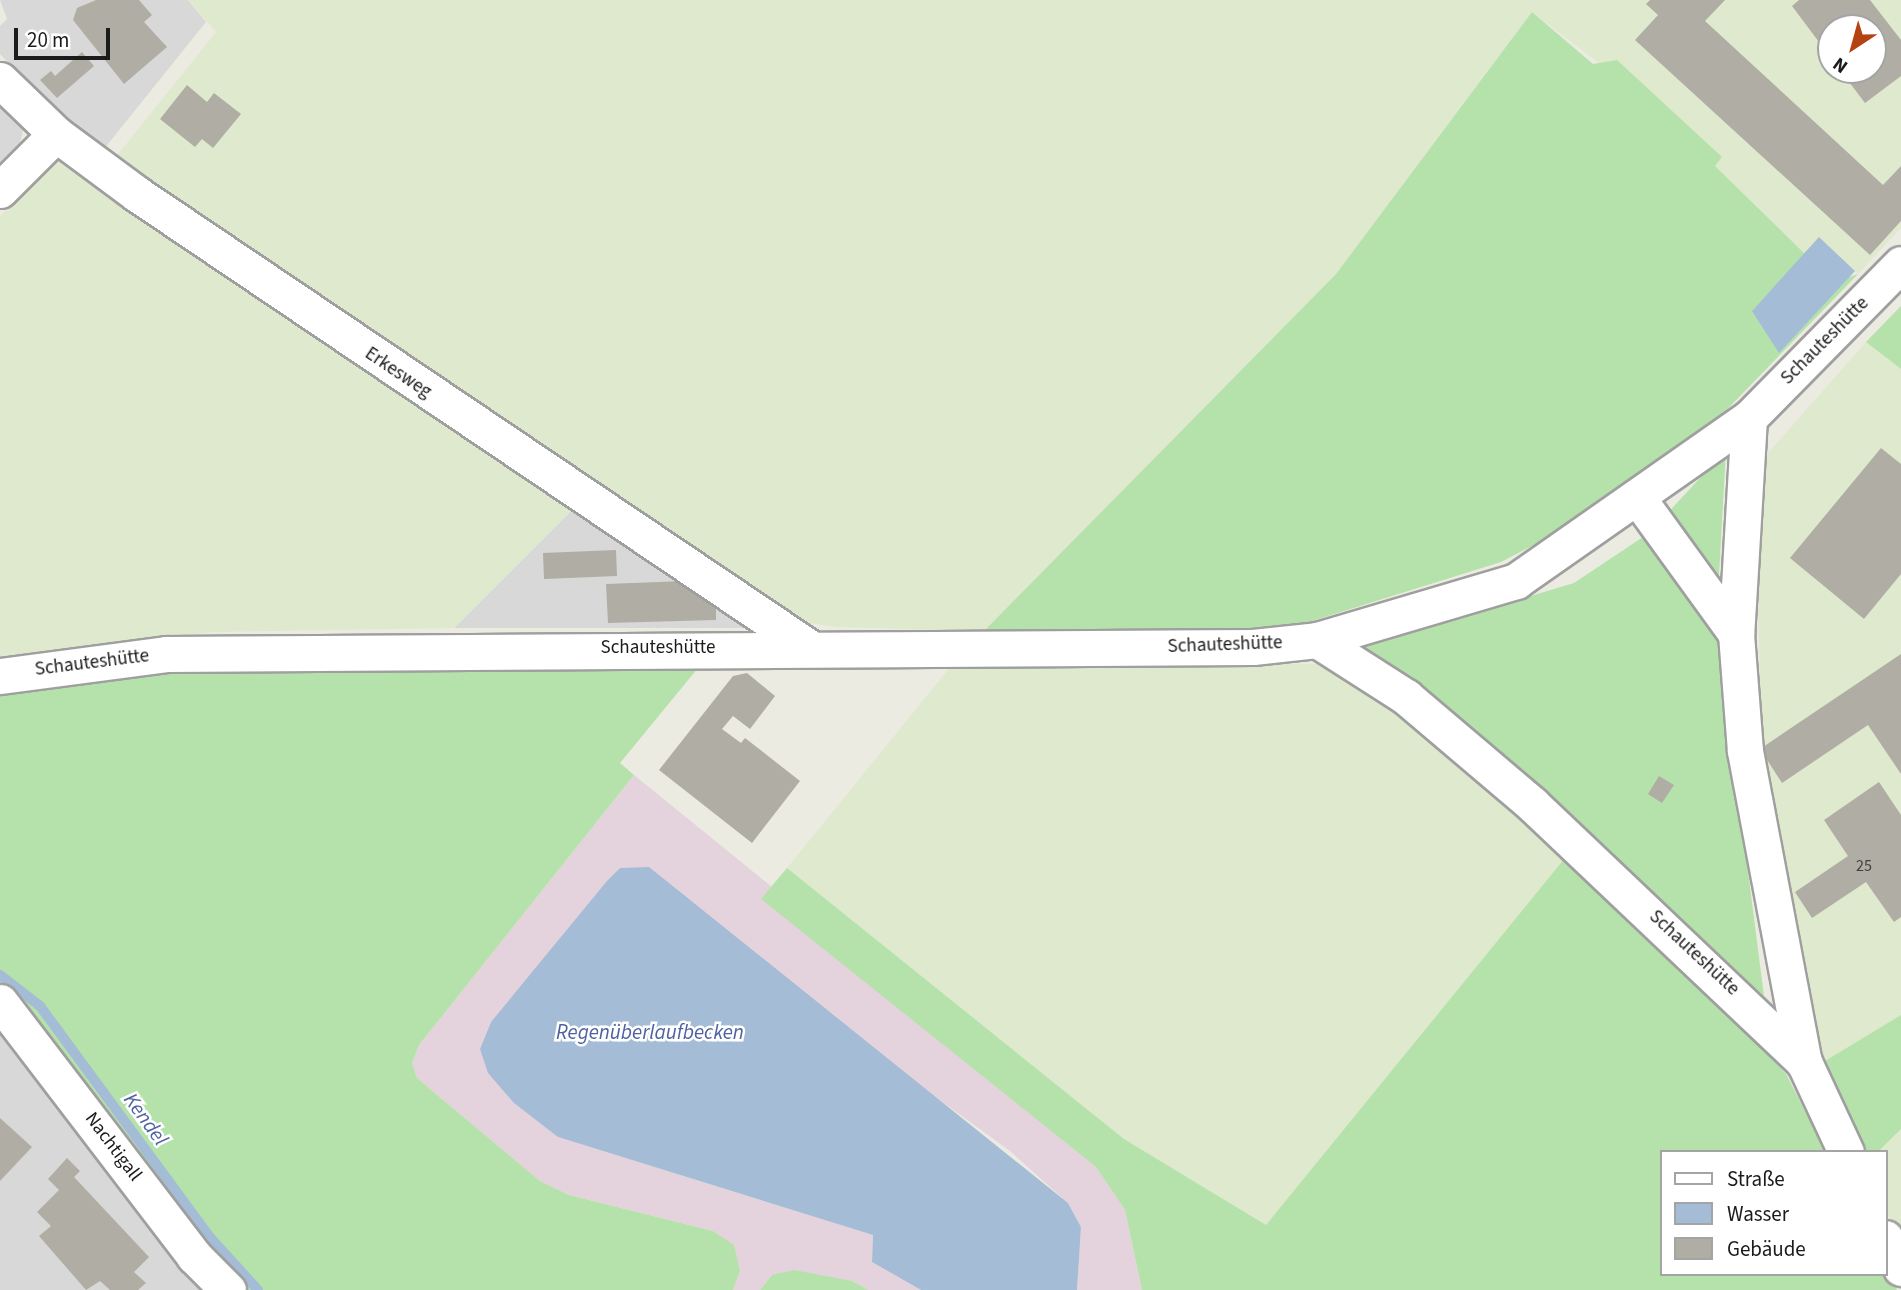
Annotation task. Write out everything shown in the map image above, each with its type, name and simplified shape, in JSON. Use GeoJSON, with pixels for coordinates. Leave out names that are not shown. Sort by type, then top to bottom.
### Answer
{"type":"FeatureCollection","features":[{"type":"Feature","properties":{"kind":"street","name":"Erkesweg"},"geometry":{"type":"LineString","coordinates":[[0,80],[56,134],[572,492],[810,648]]}},
{"type":"Feature","properties":{"kind":"street"},"geometry":{"type":"LineString","coordinates":[[0,190],[56,134]]}},
{"type":"Feature","properties":{"kind":"street","name":"Schauteshütte"},"geometry":{"type":"LineString","coordinates":[[0,676],[166,654],[1253,647],[1317,640],[1516,581],[1749,418],[1901,264]]}},
{"type":"Feature","properties":{"kind":"street","name":"Schauteshütte"},"geometry":{"type":"LineString","coordinates":[[1749,418],[1736,634],[1745,751],[1804,1062],[1845,1150]]}},
{"type":"Feature","properties":{"kind":"street"},"geometry":{"type":"LineString","coordinates":[[1637,497],[1736,634]]}},
{"type":"Feature","properties":{"kind":"street","name":"Schauteshütte"},"geometry":{"type":"LineString","coordinates":[[1317,640],[1406,697],[1532,804],[1804,1062]]}},
{"type":"Feature","properties":{"kind":"street","name":"Nachtigall"},"geometry":{"type":"LineString","coordinates":[[0,1002],[194,1256],[228,1290]]}},
{"type":"Feature","properties":{"kind":"street"},"geometry":{"type":"LineString","coordinates":[[1887,1242],[1901,1268]]}},
{"type":"Feature","properties":{"kind":"shaded area"},"geometry":{"type":"Polygon","coordinates":[[[0,0],[188,0],[206,22],[104,149],[50,107],[0,54],[0,26],[7,19],[0,0]]]}},
{"type":"Feature","properties":{"kind":"shaded area"},"geometry":{"type":"Polygon","coordinates":[[[0,106],[23,130],[18,151],[0,169],[0,106]]]}},
{"type":"Feature","properties":{"kind":"shaded area"},"geometry":{"type":"Polygon","coordinates":[[[575,507],[759,628],[454,628],[575,507]]]}},
{"type":"Feature","properties":{"kind":"shaded area"},"geometry":{"type":"Polygon","coordinates":[[[634,775],[772,887],[762,899],[1096,1167],[1125,1210],[1142,1290],[1077,1290],[1081,1227],[1068,1203],[1010,1151],[620,868],[491,1022],[480,1049],[558,1137],[873,1235],[872,1262],[921,1290],[869,1290],[852,1281],[772,1275],[760,1290],[733,1290],[740,1271],[733,1245],[713,1231],[569,1195],[540,1181],[417,1078],[412,1063],[419,1045],[634,775]]]}},
{"type":"Feature","properties":{"kind":"shaded area"},"geometry":{"type":"Polygon","coordinates":[[[0,1025],[205,1290],[0,1290],[0,1025]]]}},
{"type":"Feature","properties":{"kind":"green space"},"geometry":{"type":"Polygon","coordinates":[[[188,0],[1901,0],[1901,228],[1858,274],[1819,237],[1805,254],[1714,165],[1722,157],[1532,12],[1336,274],[984,631],[836,627],[786,619],[115,158],[216,32],[188,0]]]}},
{"type":"Feature","properties":{"kind":"green space"},"geometry":{"type":"Polygon","coordinates":[[[1532,12],[1593,64],[1617,60],[1722,157],[1715,166],[1805,254],[1752,311],[1858,274],[1714,423],[1585,518],[1501,562],[1280,631],[984,631],[1336,274],[1532,12]]]}},
{"type":"Feature","properties":{"kind":"green space"},"geometry":{"type":"Polygon","coordinates":[[[59,160],[575,507],[454,628],[210,632],[0,659],[0,216],[59,160]]]}},
{"type":"Feature","properties":{"kind":"green space"},"geometry":{"type":"Polygon","coordinates":[[[1901,306],[1901,369],[1866,342],[1901,306]]]}},
{"type":"Feature","properties":{"kind":"green space"},"geometry":{"type":"Polygon","coordinates":[[[1866,342],[1901,369],[1901,1015],[1820,1064],[1762,758],[1756,519],[1768,453],[1866,342]]]}},
{"type":"Feature","properties":{"kind":"green space"},"geometry":{"type":"Polygon","coordinates":[[[1726,450],[1718,593],[1663,518],[1726,450]]]}},
{"type":"Feature","properties":{"kind":"green space"},"geometry":{"type":"Polygon","coordinates":[[[1649,533],[1716,623],[1764,996],[1359,648],[1574,583],[1649,533]]]}},
{"type":"Feature","properties":{"kind":"green space"},"geometry":{"type":"Polygon","coordinates":[[[1319,664],[1379,692],[1569,853],[1266,1225],[1124,1139],[787,868],[951,666],[1319,664]]]}},
{"type":"Feature","properties":{"kind":"green space"},"geometry":{"type":"Polygon","coordinates":[[[698,668],[620,763],[634,775],[419,1045],[412,1063],[417,1078],[540,1181],[569,1195],[713,1231],[734,1245],[740,1271],[733,1290],[246,1290],[192,1232],[31,1013],[0,988],[0,691],[173,669],[698,668]]]}},
{"type":"Feature","properties":{"kind":"green space"},"geometry":{"type":"Polygon","coordinates":[[[1569,853],[1680,957],[1786,1074],[1825,1150],[1660,1150],[1660,1276],[1887,1276],[1887,1271],[1897,1290],[1142,1290],[1125,1210],[1096,1167],[761,899],[787,868],[1124,1139],[1266,1225],[1569,853]]]}},
{"type":"Feature","properties":{"kind":"green space"},"geometry":{"type":"Polygon","coordinates":[[[1901,1015],[1901,1129],[1880,1150],[1859,1150],[1820,1064],[1901,1015]]]}},
{"type":"Feature","properties":{"kind":"green space"},"geometry":{"type":"Polygon","coordinates":[[[1901,1129],[1901,1242],[1887,1211],[1887,1150],[1880,1150],[1901,1129]]]}},
{"type":"Feature","properties":{"kind":"green space"},"geometry":{"type":"Polygon","coordinates":[[[794,1270],[852,1281],[869,1290],[760,1290],[772,1275],[794,1270]]]}},
{"type":"Feature","properties":{"kind":"water"},"geometry":{"type":"Polygon","coordinates":[[[1819,237],[1855,271],[1779,353],[1752,311],[1819,237]]]}},
{"type":"Feature","properties":{"kind":"water","name":"Regenüberlaufbecken"},"geometry":{"type":"Polygon","coordinates":[[[649,867],[1068,1203],[1081,1227],[1077,1290],[921,1290],[872,1262],[873,1235],[558,1137],[514,1103],[488,1073],[480,1049],[491,1022],[620,868],[649,867]]]}},
{"type":"Feature","properties":{"kind":"building"},"geometry":{"type":"Polygon","coordinates":[[[96,0],[139,0],[152,15],[144,22],[167,47],[124,84],[73,20],[77,8],[96,0]]]}},
{"type":"Feature","properties":{"kind":"building"},"geometry":{"type":"Polygon","coordinates":[[[1650,0],[1725,0],[1705,21],[1883,185],[1901,166],[1901,221],[1870,255],[1635,40],[1658,15],[1646,4],[1650,0]]]}},
{"type":"Feature","properties":{"kind":"building"},"geometry":{"type":"Polygon","coordinates":[[[1799,0],[1870,0],[1881,14],[1817,14],[1817,39],[1792,6],[1799,0]]]}},
{"type":"Feature","properties":{"kind":"building"},"geometry":{"type":"Polygon","coordinates":[[[1887,22],[1901,40],[1901,76],[1865,103],[1851,84],[1887,84],[1887,22]]]}},
{"type":"Feature","properties":{"kind":"building"},"geometry":{"type":"Polygon","coordinates":[[[82,52],[94,66],[57,98],[40,80],[51,71],[55,76],[82,52]]]}},
{"type":"Feature","properties":{"kind":"building"},"geometry":{"type":"Polygon","coordinates":[[[187,85],[207,102],[214,93],[241,114],[213,148],[202,139],[195,147],[160,119],[187,85]]]}},
{"type":"Feature","properties":{"kind":"building"},"geometry":{"type":"Polygon","coordinates":[[[1881,448],[1901,464],[1901,574],[1864,619],[1790,558],[1881,448]]]}},
{"type":"Feature","properties":{"kind":"building"},"geometry":{"type":"Polygon","coordinates":[[[616,550],[617,576],[544,579],[543,553],[616,550]]]}},
{"type":"Feature","properties":{"kind":"building"},"geometry":{"type":"Polygon","coordinates":[[[685,581],[716,602],[716,620],[608,623],[606,584],[685,581]]]}},
{"type":"Feature","properties":{"kind":"building"},"geometry":{"type":"Polygon","coordinates":[[[1901,654],[1901,774],[1868,725],[1782,783],[1760,749],[1901,654]]]}},
{"type":"Feature","properties":{"kind":"building"},"geometry":{"type":"Polygon","coordinates":[[[747,673],[775,696],[750,729],[733,716],[722,729],[741,743],[745,738],[800,781],[752,843],[659,770],[733,676],[747,673]]]}},
{"type":"Feature","properties":{"kind":"building"},"geometry":{"type":"Polygon","coordinates":[[[1659,776],[1674,785],[1662,803],[1648,794],[1659,776]]]}},
{"type":"Feature","properties":{"kind":"building"},"geometry":{"type":"Polygon","coordinates":[[[1879,782],[1901,815],[1901,917],[1894,922],[1866,882],[1812,918],[1795,892],[1848,856],[1824,820],[1879,782]]]}},
{"type":"Feature","properties":{"kind":"building"},"geometry":{"type":"Polygon","coordinates":[[[0,1118],[32,1147],[0,1181],[0,1118]]]}},
{"type":"Feature","properties":{"kind":"building"},"geometry":{"type":"Polygon","coordinates":[[[67,1158],[80,1171],[74,1177],[149,1257],[134,1272],[146,1283],[138,1290],[110,1290],[100,1281],[86,1290],[39,1236],[51,1226],[37,1212],[59,1190],[48,1179],[67,1158]]]}},
{"type":"Feature","properties":{"kind":"waterway","name":"Kendel"},"geometry":{"type":"LineString","coordinates":[[0,975],[40,1006],[209,1236],[258,1290]]}}]}
